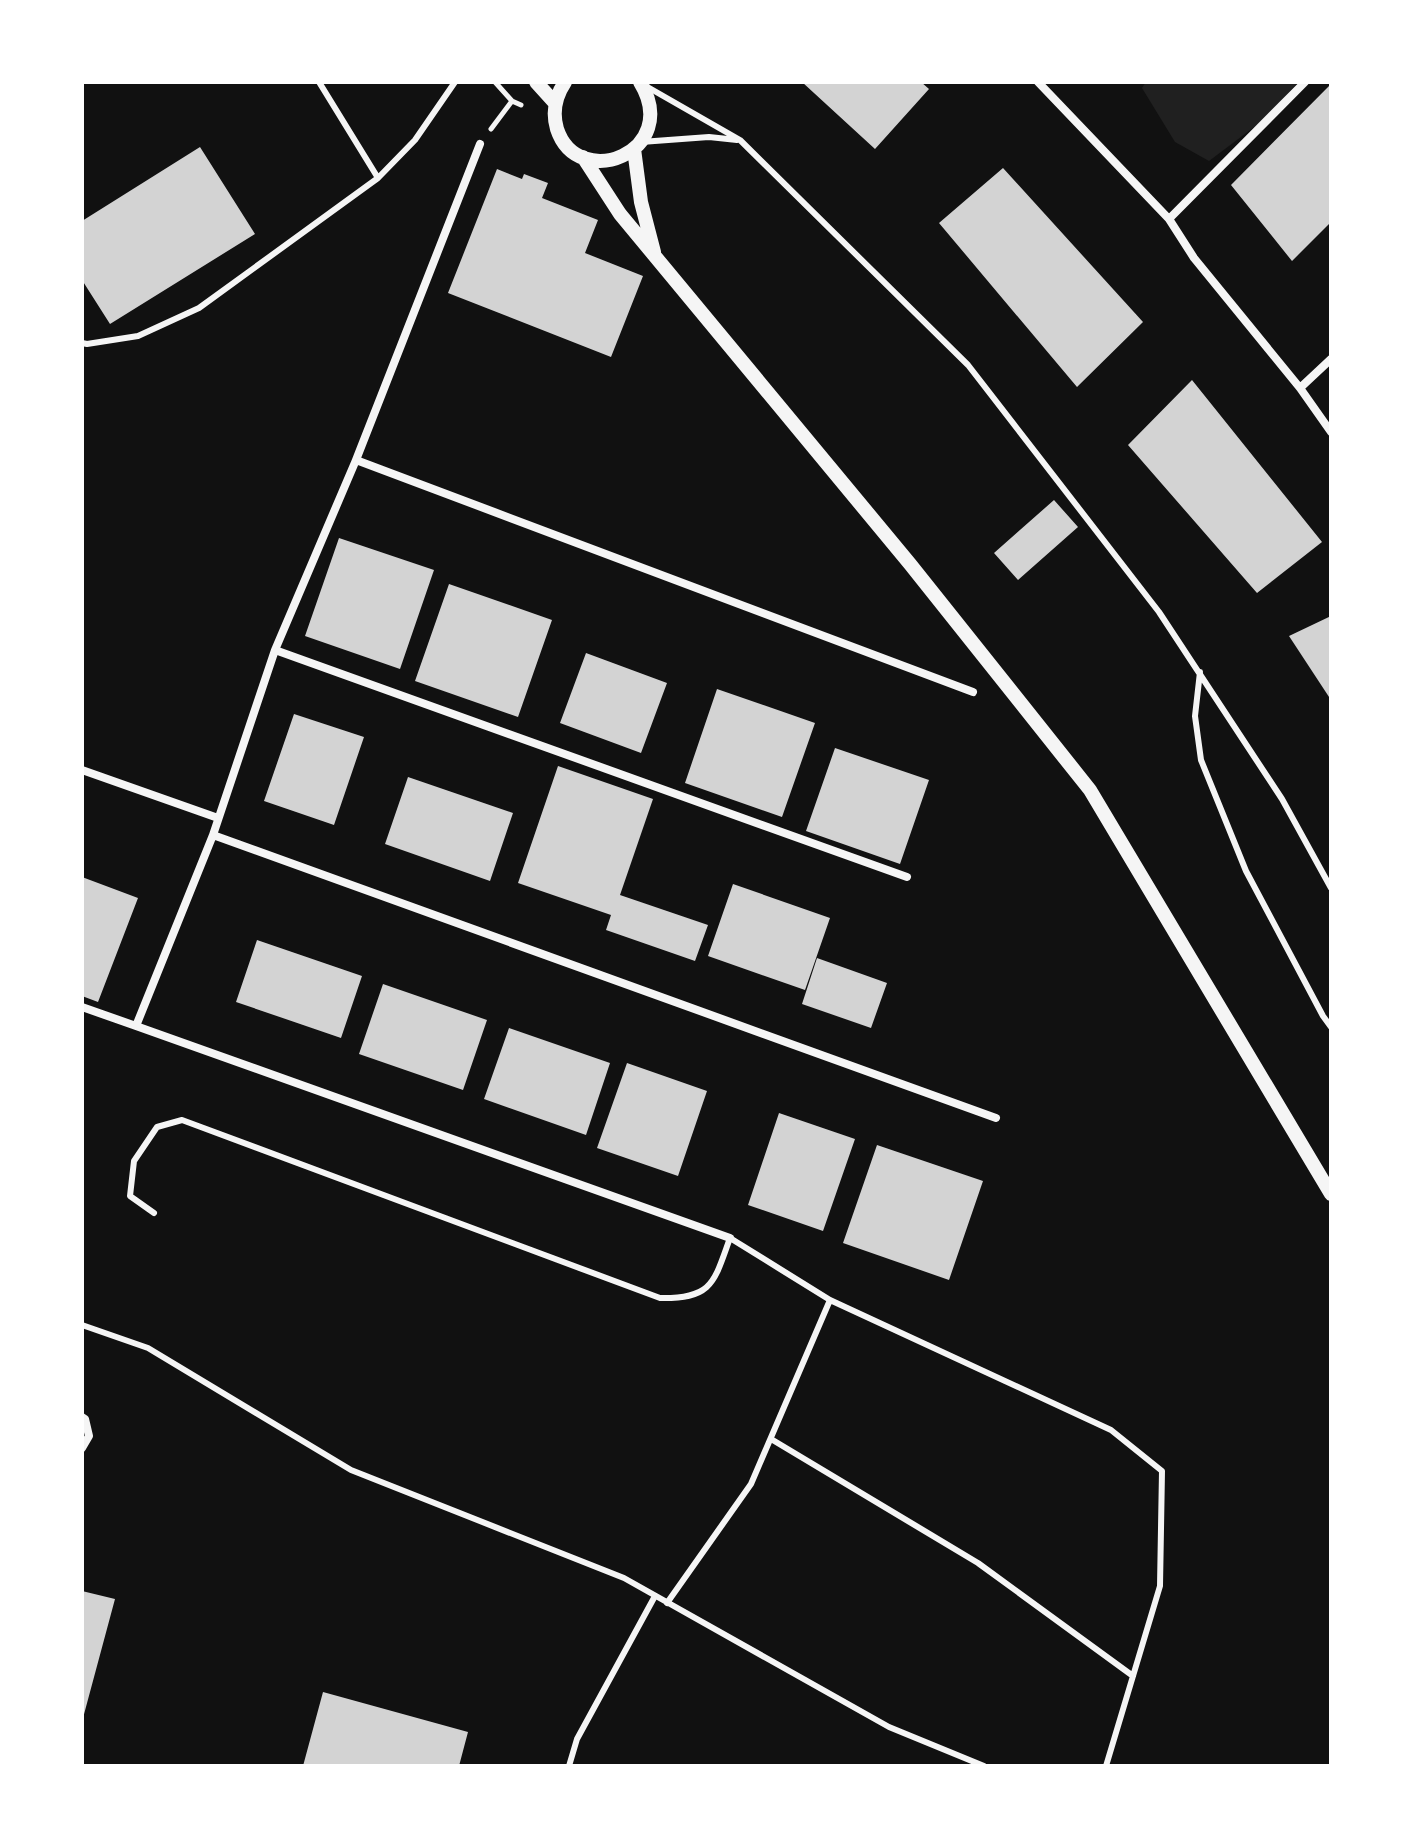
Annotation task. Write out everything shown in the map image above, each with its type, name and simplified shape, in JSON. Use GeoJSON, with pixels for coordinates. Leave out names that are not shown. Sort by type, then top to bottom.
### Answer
{"type":"FeatureCollection","features":[{"type":"Feature","properties":{"kind":"street"},"geometry":{"type":"LineString","coordinates":[[536,82],[555,103]]}},
{"type":"Feature","properties":{"kind":"street"},"geometry":{"type":"LineString","coordinates":[[565,82],[555,103],[554,120],[559,135],[569,148],[583,157],[605,161],[616,159],[638,146]]}},
{"type":"Feature","properties":{"kind":"street"},"geometry":{"type":"LineString","coordinates":[[640,82],[647,94],[651,116],[638,146],[641,202],[655,256]]}},
{"type":"Feature","properties":{"kind":"street"},"geometry":{"type":"LineString","coordinates":[[1038,82],[1169,219],[1194,258],[1300,388],[1331,432]]}},
{"type":"Feature","properties":{"kind":"street"},"geometry":{"type":"LineString","coordinates":[[1169,219],[1305,82]]}},
{"type":"Feature","properties":{"kind":"street"},"geometry":{"type":"LineString","coordinates":[[136,1026],[213,835],[275,650],[356,460],[480,144]]}},
{"type":"Feature","properties":{"kind":"street"},"geometry":{"type":"LineString","coordinates":[[583,157],[620,214],[949,612],[1090,790],[1331,1194]]}},
{"type":"Feature","properties":{"kind":"street"},"geometry":{"type":"LineString","coordinates":[[1300,388],[1331,359]]}},
{"type":"Feature","properties":{"kind":"street"},"geometry":{"type":"LineString","coordinates":[[356,460],[973,692]]}},
{"type":"Feature","properties":{"kind":"street"},"geometry":{"type":"LineString","coordinates":[[275,650],[907,877]]}},
{"type":"Feature","properties":{"kind":"street"},"geometry":{"type":"LineString","coordinates":[[82,770],[218,818]]}},
{"type":"Feature","properties":{"kind":"street"},"geometry":{"type":"LineString","coordinates":[[213,835],[996,1118]]}},
{"type":"Feature","properties":{"kind":"street"},"geometry":{"type":"LineString","coordinates":[[82,1007],[730,1238]]}},
{"type":"Feature","properties":{"kind":"street"},"geometry":{"type":"LineString","coordinates":[[82,1417],[89,1436],[82,1448]]}},
{"type":"Feature","properties":{"kind":"lane"},"geometry":{"type":"LineString","coordinates":[[319,82],[378,178]]}},
{"type":"Feature","properties":{"kind":"lane"},"geometry":{"type":"LineString","coordinates":[[82,343],[138,336],[199,308],[378,178],[415,140],[455,82]]}},
{"type":"Feature","properties":{"kind":"lane"},"geometry":{"type":"LineString","coordinates":[[640,82],[740,140],[968,365],[1159,612],[1282,799],[1331,888]]}},
{"type":"Feature","properties":{"kind":"lane"},"geometry":{"type":"LineString","coordinates":[[638,146],[709,137],[740,140]]}},
{"type":"Feature","properties":{"kind":"lane"},"geometry":{"type":"LineString","coordinates":[[1200,672],[1195,716],[1201,760],[1246,871],[1331,1027]]}},
{"type":"Feature","properties":{"kind":"lane"},"geometry":{"type":"LineString","coordinates":[[154,1213],[130,1196],[134,1161],[157,1127],[182,1120],[660,1298],[682,1298],[704,1291],[717,1275],[730,1238],[830,1300],[1111,1430],[1162,1471],[1160,1586],[1106,1766]]}},
{"type":"Feature","properties":{"kind":"lane"},"geometry":{"type":"LineString","coordinates":[[667,1603],[751,1484],[830,1300]]}},
{"type":"Feature","properties":{"kind":"lane"},"geometry":{"type":"LineString","coordinates":[[82,1325],[148,1348],[351,1470],[624,1578],[889,1727],[984,1766]]}},
{"type":"Feature","properties":{"kind":"lane"},"geometry":{"type":"LineString","coordinates":[[771,1439],[978,1563],[1133,1676]]}},
{"type":"Feature","properties":{"kind":"lane"},"geometry":{"type":"LineString","coordinates":[[569,1766],[577,1739],[655,1596]]}},
{"type":"Feature","properties":{"kind":"path"},"geometry":{"type":"LineString","coordinates":[[480,144],[512,101]]}},
{"type":"Feature","properties":{"kind":"shaded area"},"geometry":{"type":"Polygon","coordinates":[[[1146,82],[1298,82],[1266,118],[1209,161],[1175,142],[1142,88],[1146,82]]]}},
{"type":"Feature","properties":{"kind":"building"},"geometry":{"type":"Polygon","coordinates":[[[802,82],[921,82],[929,89],[875,149],[802,82]]]}},
{"type":"Feature","properties":{"kind":"building"},"geometry":{"type":"Polygon","coordinates":[[[1331,84],[1331,222],[1292,261],[1231,185],[1331,84]]]}},
{"type":"Feature","properties":{"kind":"building"},"geometry":{"type":"Polygon","coordinates":[[[200,147],[255,234],[110,324],[82,280],[82,221],[200,147]]]}},
{"type":"Feature","properties":{"kind":"building"},"geometry":{"type":"Polygon","coordinates":[[[1003,168],[1143,322],[1077,387],[939,223],[1003,168]]]}},
{"type":"Feature","properties":{"kind":"building"},"geometry":{"type":"Polygon","coordinates":[[[497,169],[522,179],[524,174],[548,183],[542,198],[598,220],[585,253],[643,276],[611,357],[448,293],[497,169]]]}},
{"type":"Feature","properties":{"kind":"building"},"geometry":{"type":"Polygon","coordinates":[[[1192,380],[1322,542],[1257,593],[1128,445],[1192,380]]]}},
{"type":"Feature","properties":{"kind":"building"},"geometry":{"type":"Polygon","coordinates":[[[1054,500],[1078,527],[1018,580],[994,553],[1054,500]]]}},
{"type":"Feature","properties":{"kind":"building"},"geometry":{"type":"Polygon","coordinates":[[[339,538],[434,570],[400,669],[305,636],[339,538]]]}},
{"type":"Feature","properties":{"kind":"building"},"geometry":{"type":"Polygon","coordinates":[[[449,584],[552,620],[518,717],[415,681],[449,584]]]}},
{"type":"Feature","properties":{"kind":"building"},"geometry":{"type":"Polygon","coordinates":[[[1331,616],[1331,700],[1289,636],[1331,616]]]}},
{"type":"Feature","properties":{"kind":"building"},"geometry":{"type":"Polygon","coordinates":[[[586,653],[667,683],[641,753],[560,723],[586,653]]]}},
{"type":"Feature","properties":{"kind":"building"},"geometry":{"type":"Polygon","coordinates":[[[717,689],[815,723],[782,817],[685,783],[717,689]]]}},
{"type":"Feature","properties":{"kind":"building"},"geometry":{"type":"Polygon","coordinates":[[[294,714],[364,737],[334,825],[264,801],[294,714]]]}},
{"type":"Feature","properties":{"kind":"building"},"geometry":{"type":"Polygon","coordinates":[[[835,748],[929,780],[900,864],[806,831],[835,748]]]}},
{"type":"Feature","properties":{"kind":"building"},"geometry":{"type":"Polygon","coordinates":[[[558,766],[653,799],[620,895],[708,925],[695,961],[606,930],[611,915],[518,883],[558,766]]]}},
{"type":"Feature","properties":{"kind":"building"},"geometry":{"type":"Polygon","coordinates":[[[408,777],[513,813],[490,881],[385,844],[408,777]]]}},
{"type":"Feature","properties":{"kind":"building"},"geometry":{"type":"Polygon","coordinates":[[[82,877],[138,898],[98,1002],[82,996],[82,877]]]}},
{"type":"Feature","properties":{"kind":"building"},"geometry":{"type":"Polygon","coordinates":[[[733,884],[830,918],[805,990],[708,956],[733,884]]]}},
{"type":"Feature","properties":{"kind":"building"},"geometry":{"type":"Polygon","coordinates":[[[257,940],[362,976],[341,1038],[236,1002],[257,940]]]}},
{"type":"Feature","properties":{"kind":"building"},"geometry":{"type":"Polygon","coordinates":[[[817,958],[887,983],[871,1028],[802,1004],[817,958]]]}},
{"type":"Feature","properties":{"kind":"building"},"geometry":{"type":"Polygon","coordinates":[[[383,984],[487,1020],[463,1090],[359,1054],[383,984]]]}},
{"type":"Feature","properties":{"kind":"building"},"geometry":{"type":"Polygon","coordinates":[[[509,1028],[610,1063],[586,1135],[484,1099],[509,1028]]]}},
{"type":"Feature","properties":{"kind":"building"},"geometry":{"type":"Polygon","coordinates":[[[627,1063],[707,1091],[678,1176],[597,1148],[627,1063]]]}},
{"type":"Feature","properties":{"kind":"building"},"geometry":{"type":"Polygon","coordinates":[[[779,1113],[855,1139],[823,1231],[748,1205],[779,1113]]]}},
{"type":"Feature","properties":{"kind":"building"},"geometry":{"type":"Polygon","coordinates":[[[877,1145],[983,1181],[949,1280],[843,1243],[877,1145]]]}},
{"type":"Feature","properties":{"kind":"building"},"geometry":{"type":"Polygon","coordinates":[[[82,1591],[115,1599],[83,1718],[82,1718],[82,1591]]]}},
{"type":"Feature","properties":{"kind":"building"},"geometry":{"type":"Polygon","coordinates":[[[323,1692],[468,1732],[459,1766],[303,1766],[323,1692]]]}}]}
